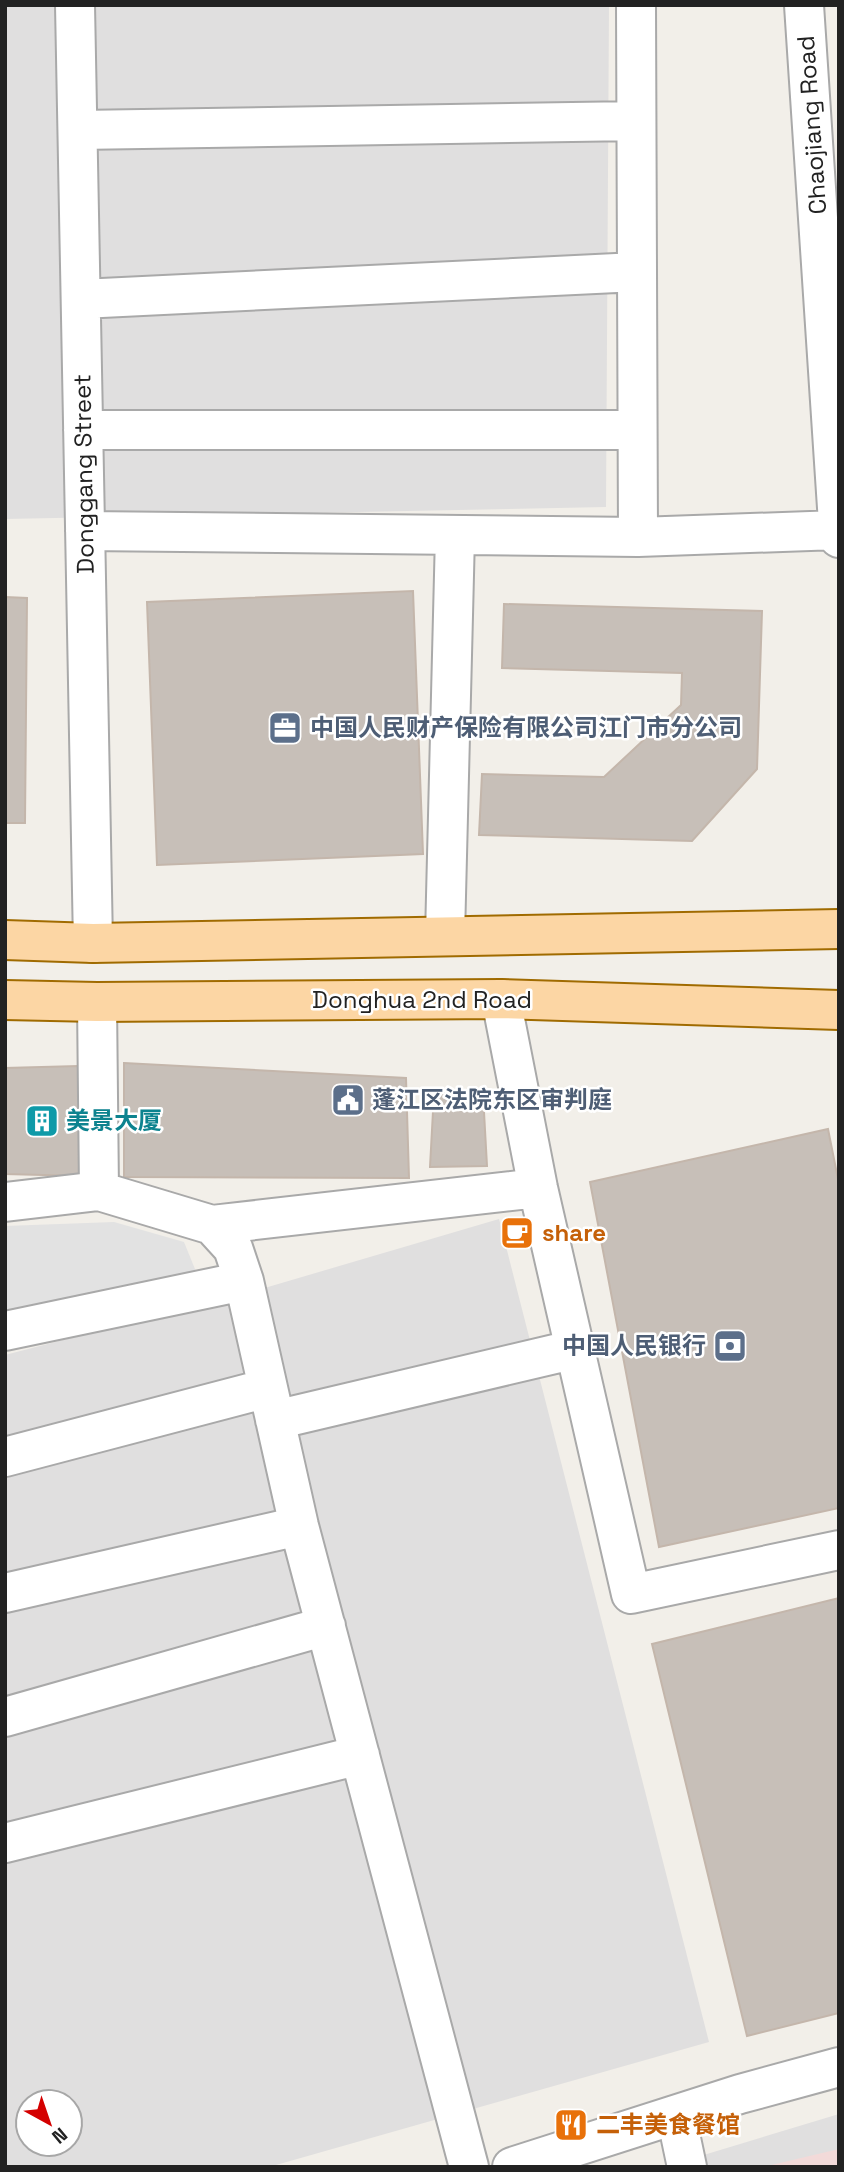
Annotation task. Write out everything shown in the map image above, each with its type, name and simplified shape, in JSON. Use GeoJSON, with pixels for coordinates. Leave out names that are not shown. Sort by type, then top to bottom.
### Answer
{"type":"FeatureCollection","features":[{"type":"Feature","properties":{"kind":"main road"},"geometry":{"type":"LineString","coordinates":[[5,940],[93,943],[839,929]]}},
{"type":"Feature","properties":{"kind":"main road","name":"Donghua 2nd Road"},"geometry":{"type":"LineString","coordinates":[[5,1000],[97,1002],[501,999],[839,1010]]}},
{"type":"Feature","properties":{"kind":"street","name":"Donggang Street"},"geometry":{"type":"LineString","coordinates":[[75,5],[93,943]]}},
{"type":"Feature","properties":{"kind":"street"},"geometry":{"type":"LineString","coordinates":[[636,5],[638,537]]}},
{"type":"Feature","properties":{"kind":"street","name":"Chaojiang Road"},"geometry":{"type":"LineString","coordinates":[[804,5],[831,297],[839,538]]}},
{"type":"Feature","properties":{"kind":"street"},"geometry":{"type":"LineString","coordinates":[[78,130],[636,121]]}},
{"type":"Feature","properties":{"kind":"street"},"geometry":{"type":"LineString","coordinates":[[81,299],[637,272]]}},
{"type":"Feature","properties":{"kind":"street"},"geometry":{"type":"LineString","coordinates":[[83,430],[637,430]]}},
{"type":"Feature","properties":{"kind":"street"},"geometry":{"type":"LineString","coordinates":[[85,531],[638,537],[838,530]]}},
{"type":"Feature","properties":{"kind":"street"},"geometry":{"type":"LineString","coordinates":[[445,936],[455,536]]}},
{"type":"Feature","properties":{"kind":"street"},"geometry":{"type":"LineString","coordinates":[[501,999],[538,1188],[631,1594],[839,1550]]}},
{"type":"Feature","properties":{"kind":"street"},"geometry":{"type":"LineString","coordinates":[[97,1002],[99,1191]]}},
{"type":"Feature","properties":{"kind":"street"},"geometry":{"type":"LineString","coordinates":[[5,1202],[99,1191],[212,1226],[538,1188]]}},
{"type":"Feature","properties":{"kind":"street"},"geometry":{"type":"LineString","coordinates":[[212,1226],[233,1248],[244,1281],[299,1526],[469,2167]]}},
{"type":"Feature","properties":{"kind":"street"},"geometry":{"type":"LineString","coordinates":[[5,1331],[244,1281]]}},
{"type":"Feature","properties":{"kind":"street"},"geometry":{"type":"LineString","coordinates":[[5,1457],[272,1404],[576,1349]]}},
{"type":"Feature","properties":{"kind":"street"},"geometry":{"type":"LineString","coordinates":[[5,1592],[299,1526]]}},
{"type":"Feature","properties":{"kind":"street"},"geometry":{"type":"LineString","coordinates":[[5,1717],[326,1626]]}},
{"type":"Feature","properties":{"kind":"street"},"geometry":{"type":"LineString","coordinates":[[5,1843],[360,1755]]}},
{"type":"Feature","properties":{"kind":"street"},"geometry":{"type":"LineString","coordinates":[[512,2167],[740,2094],[839,2067]]}},
{"type":"Feature","properties":{"kind":"street"},"geometry":{"type":"LineString","coordinates":[[676,2115],[687,2167]]}},
{"type":"Feature","properties":{"kind":"shaded area"},"geometry":{"type":"Polygon","coordinates":[[[5,5],[609,5],[606,507],[5,519],[5,5]]]}},
{"type":"Feature","properties":{"kind":"shaded area"},"geometry":{"type":"Polygon","coordinates":[[[499,1219],[709,2042],[269,2167],[5,2167],[5,1355],[268,1287],[499,1219]]]}},
{"type":"Feature","properties":{"kind":"shaded area"},"geometry":{"type":"Polygon","coordinates":[[[114,1222],[184,1242],[199,1279],[5,1312],[5,1226],[114,1222]]]}},
{"type":"Feature","properties":{"kind":"shaded area"},"geometry":{"type":"Polygon","coordinates":[[[839,2114],[839,2167],[664,2167],[839,2114]]]}},
{"type":"Feature","properties":{"kind":"shaded area"},"geometry":{"type":"Polygon","coordinates":[[[839,2149],[839,2167],[763,2167],[839,2149]]]}},
{"type":"Feature","properties":{"kind":"building","name":"中国人民财产保险有限公司江门市分公司"},"geometry":{"type":"Polygon","coordinates":[[[413,591],[423,854],[157,865],[147,602],[413,591]]]}},
{"type":"Feature","properties":{"kind":"building"},"geometry":{"type":"Polygon","coordinates":[[[5,597],[27,598],[25,823],[5,823],[5,597]]]}},
{"type":"Feature","properties":{"kind":"building"},"geometry":{"type":"Polygon","coordinates":[[[504,604],[762,611],[757,769],[692,841],[479,835],[482,774],[604,777],[681,705],[682,673],[502,668],[504,604]]]}},
{"type":"Feature","properties":{"kind":"building"},"geometry":{"type":"Polygon","coordinates":[[[124,1063],[406,1078],[409,1178],[124,1177],[124,1063]]]}},
{"type":"Feature","properties":{"kind":"building","name":"美景大厦"},"geometry":{"type":"Polygon","coordinates":[[[78,1066],[81,1176],[5,1174],[5,1068],[78,1066]]]}},
{"type":"Feature","properties":{"kind":"building"},"geometry":{"type":"Polygon","coordinates":[[[434,1093],[483,1094],[487,1166],[430,1167],[434,1093]]]}},
{"type":"Feature","properties":{"kind":"building","name":"中国人民银行"},"geometry":{"type":"Polygon","coordinates":[[[828,1129],[839,1184],[839,1508],[659,1547],[590,1182],[828,1129]]]}},
{"type":"Feature","properties":{"kind":"building"},"geometry":{"type":"Polygon","coordinates":[[[839,1598],[839,2013],[747,2036],[652,1644],[839,1598]]]}},
{"type":"Feature","properties":{"kind":"place","name":"中国人民财产保险有限公司江门市分公司"},"geometry":{"type":"Point","coordinates":[285,728]}},
{"type":"Feature","properties":{"kind":"place","name":"蓬江区法院东区审判庭"},"geometry":{"type":"Point","coordinates":[348,1100]}},
{"type":"Feature","properties":{"kind":"place","name":"美景大厦"},"geometry":{"type":"Point","coordinates":[42,1121]}},
{"type":"Feature","properties":{"kind":"place","name":"share"},"geometry":{"type":"Point","coordinates":[517,1233]}},
{"type":"Feature","properties":{"kind":"place","name":"中国人民银行"},"geometry":{"type":"Point","coordinates":[730,1346]}},
{"type":"Feature","properties":{"kind":"place","name":"二丰美食餐馆"},"geometry":{"type":"Point","coordinates":[571,2125]}}]}
